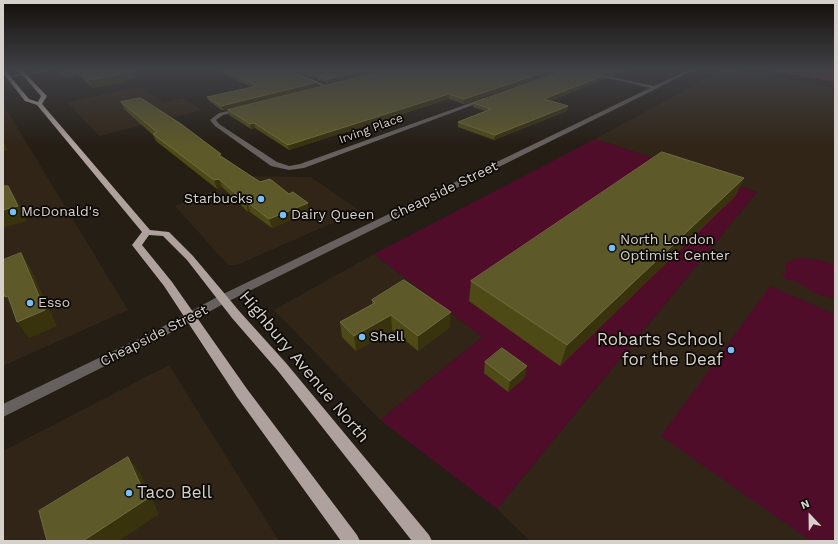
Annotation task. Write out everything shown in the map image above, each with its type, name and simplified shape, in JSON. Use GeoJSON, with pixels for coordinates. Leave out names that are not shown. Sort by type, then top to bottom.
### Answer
{"type":"FeatureCollection","features":[{"type":"Feature","properties":{"kind":"main road"},"geometry":{"type":"LineString","coordinates":[[23,95],[27,100],[39,104],[147,232],[137,245],[168,284],[242,393],[351,541]]}},
{"type":"Feature","properties":{"kind":"main road"},"geometry":{"type":"LineString","coordinates":[[39,104],[43,95]]}},
{"type":"Feature","properties":{"kind":"main road","name":"Highbury Avenue North"},"geometry":{"type":"LineString","coordinates":[[147,232],[166,234],[190,258],[223,299],[282,367],[423,541]]}},
{"type":"Feature","properties":{"kind":"street","name":"Cheapside Street"},"geometry":{"type":"LineString","coordinates":[[3,411],[155,336],[223,299],[640,95]]}},
{"type":"Feature","properties":{"kind":"street","name":"Irving Place"},"geometry":{"type":"LineString","coordinates":[[244,108],[221,114],[213,120],[217,126],[274,164],[289,168],[301,166],[494,96]]}},
{"type":"Feature","properties":{"kind":"shaded area"},"geometry":{"type":"Polygon","coordinates":[[[99,95],[153,95],[164,103],[183,98],[202,110],[99,136],[67,102],[99,95]]]}},
{"type":"Feature","properties":{"kind":"shaded area","name":"Robarts School for the Deaf"},"geometry":{"type":"Polygon","coordinates":[[[675,95],[835,95],[835,541],[530,541],[497,509],[757,192],[595,139],[675,95]]]}},
{"type":"Feature","properties":{"kind":"shaded area"},"geometry":{"type":"Polygon","coordinates":[[[3,104],[128,310],[3,366],[3,104]]]}},
{"type":"Feature","properties":{"kind":"shaded area"},"geometry":{"type":"Polygon","coordinates":[[[595,139],[757,192],[497,509],[380,420],[482,337],[374,254],[595,139]]]}},
{"type":"Feature","properties":{"kind":"shaded area"},"geometry":{"type":"Polygon","coordinates":[[[251,176],[311,177],[360,211],[237,265],[228,265],[175,206],[251,176]]]}},
{"type":"Feature","properties":{"kind":"shaded area"},"geometry":{"type":"Polygon","coordinates":[[[374,254],[482,337],[380,420],[274,310],[374,254]]]}},
{"type":"Feature","properties":{"kind":"shaded area"},"geometry":{"type":"Polygon","coordinates":[[[800,258],[820,260],[835,265],[835,299],[817,294],[793,280],[788,281],[781,273],[786,273],[785,266],[787,262],[800,258]]]}},
{"type":"Feature","properties":{"kind":"shaded area"},"geometry":{"type":"Polygon","coordinates":[[[770,286],[835,314],[835,541],[811,541],[661,436],[770,286]]]}},
{"type":"Feature","properties":{"kind":"shaded area"},"geometry":{"type":"Polygon","coordinates":[[[169,365],[279,541],[3,541],[3,451],[169,365]]]}},
{"type":"Feature","properties":{"kind":"building"},"geometry":{"type":"Polygon","coordinates":[[[214,95],[264,95],[221,106],[207,97],[214,95]]]}},
{"type":"Feature","properties":{"kind":"building"},"geometry":{"type":"Polygon","coordinates":[[[286,95],[445,95],[288,145],[254,123],[250,124],[228,110],[286,95]]]}},
{"type":"Feature","properties":{"kind":"building"},"geometry":{"type":"Polygon","coordinates":[[[453,95],[475,95],[464,99],[453,95]]]}},
{"type":"Feature","properties":{"kind":"building"},"geometry":{"type":"Polygon","coordinates":[[[494,95],[553,95],[544,99],[568,106],[495,135],[458,122],[491,109],[473,103],[494,95]]]}},
{"type":"Feature","properties":{"kind":"building"},"geometry":{"type":"Polygon","coordinates":[[[141,98],[181,124],[221,154],[219,155],[260,182],[270,179],[289,194],[293,192],[308,203],[269,219],[247,202],[246,203],[219,179],[214,180],[153,134],[157,132],[121,102],[141,98]]]}},
{"type":"Feature","properties":{"kind":"building","name":"North London Optimist Center"},"geometry":{"type":"Polygon","coordinates":[[[662,152],[744,178],[567,345],[471,281],[662,152]]]}},
{"type":"Feature","properties":{"kind":"building"},"geometry":{"type":"Polygon","coordinates":[[[3,186],[8,186],[18,206],[3,210],[3,186]]]}},
{"type":"Feature","properties":{"kind":"building"},"geometry":{"type":"Polygon","coordinates":[[[21,253],[45,310],[17,322],[8,296],[5,297],[3,291],[3,260],[21,253]]]}},
{"type":"Feature","properties":{"kind":"building"},"geometry":{"type":"Polygon","coordinates":[[[404,280],[451,312],[418,336],[391,315],[354,336],[340,322],[375,303],[372,300],[404,280]]]}},
{"type":"Feature","properties":{"kind":"building"},"geometry":{"type":"Polygon","coordinates":[[[502,348],[527,366],[510,381],[485,362],[502,348]]]}},
{"type":"Feature","properties":{"kind":"building"},"geometry":{"type":"Polygon","coordinates":[[[128,457],[147,499],[83,541],[47,541],[39,511],[128,457]]]}},
{"type":"Feature","properties":{"kind":"place","name":"Starbucks"},"geometry":{"type":"Point","coordinates":[261,199]}},
{"type":"Feature","properties":{"kind":"place","name":"McDonald's"},"geometry":{"type":"Point","coordinates":[13,212]}},
{"type":"Feature","properties":{"kind":"place","name":"Dairy Queen"},"geometry":{"type":"Point","coordinates":[283,215]}},
{"type":"Feature","properties":{"kind":"place","name":"North London Optimist Center"},"geometry":{"type":"Point","coordinates":[612,248]}},
{"type":"Feature","properties":{"kind":"place","name":"Esso"},"geometry":{"type":"Point","coordinates":[30,303]}},
{"type":"Feature","properties":{"kind":"place","name":"Shell"},"geometry":{"type":"Point","coordinates":[362,337]}},
{"type":"Feature","properties":{"kind":"place","name":"Robarts School for the Deaf"},"geometry":{"type":"Point","coordinates":[731,350]}},
{"type":"Feature","properties":{"kind":"place","name":"Taco Bell"},"geometry":{"type":"Point","coordinates":[129,493]}}]}
